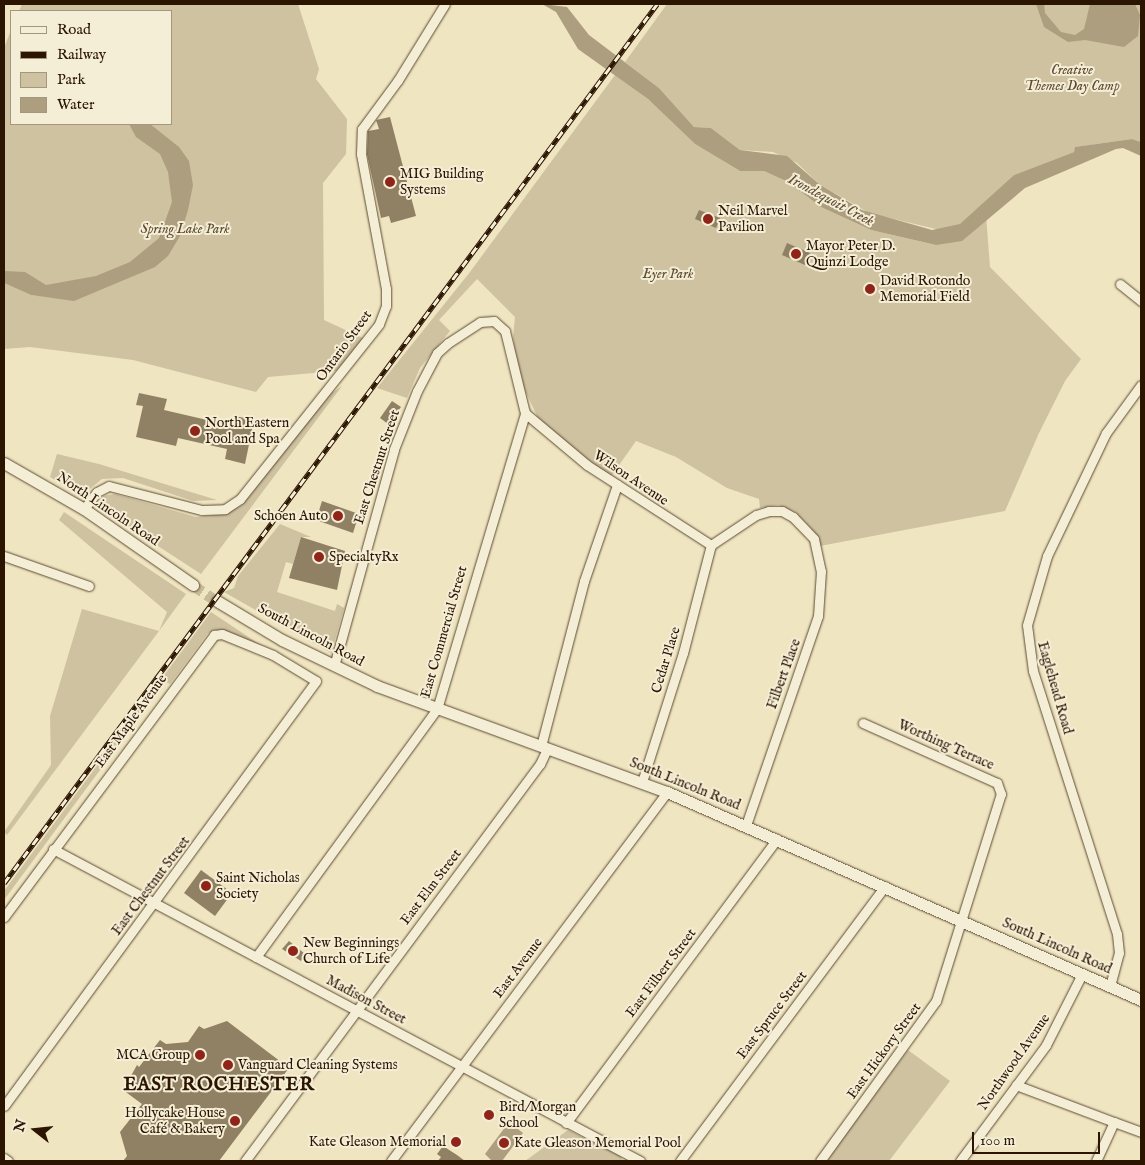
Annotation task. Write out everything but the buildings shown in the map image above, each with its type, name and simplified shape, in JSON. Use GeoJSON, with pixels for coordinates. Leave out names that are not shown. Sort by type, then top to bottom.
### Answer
{"type":"FeatureCollection","features":[{"type":"Feature","properties":{"kind":"street","name":"Ontario Street"},"geometry":{"type":"LineString","coordinates":[[84,509],[97,492],[109,486],[202,510],[224,509],[240,499],[379,324],[386,306],[386,289],[361,154],[362,129],[398,80],[445,4]]}},
{"type":"Feature","properties":{"kind":"street"},"geometry":{"type":"LineString","coordinates":[[1120,284],[1141,301]]}},
{"type":"Feature","properties":{"kind":"street","name":"East Chestnut Street"},"geometry":{"type":"LineString","coordinates":[[334,666],[394,449],[417,391],[437,353],[448,343],[480,322],[501,325],[526,413]]}},
{"type":"Feature","properties":{"kind":"street","name":"Eaglehead Road"},"geometry":{"type":"LineString","coordinates":[[1110,986],[1119,953],[1118,934],[1033,672],[1027,625],[1047,556],[1106,433],[1141,385]]}},
{"type":"Feature","properties":{"kind":"street","name":"Wilson Avenue"},"geometry":{"type":"LineString","coordinates":[[526,413],[556,442],[617,485],[711,546]]}},
{"type":"Feature","properties":{"kind":"street","name":"East Commercial Street"},"geometry":{"type":"LineString","coordinates":[[256,957],[437,709],[526,413]]}},
{"type":"Feature","properties":{"kind":"street","name":"North Lincoln Road"},"geometry":{"type":"LineString","coordinates":[[4,463],[84,509],[193,585]]}},
{"type":"Feature","properties":{"kind":"street","name":"East Elm Street"},"geometry":{"type":"LineString","coordinates":[[245,1161],[540,764],[584,581],[617,485]]}},
{"type":"Feature","properties":{"kind":"street","name":"Filbert Place"},"geometry":{"type":"LineString","coordinates":[[711,546],[756,515],[769,511],[782,511],[807,530],[814,539],[821,571],[818,616],[746,825]]}},
{"type":"Feature","properties":{"kind":"street","name":"Cedar Place"},"geometry":{"type":"LineString","coordinates":[[642,782],[683,653],[711,546]]}},
{"type":"Feature","properties":{"kind":"street"},"geometry":{"type":"LineString","coordinates":[[4,556],[89,586]]}},
{"type":"Feature","properties":{"kind":"street","name":"South Lincoln Road"},"geometry":{"type":"LineString","coordinates":[[217,601],[334,666],[437,709],[667,792],[746,825],[1141,1000]]}},
{"type":"Feature","properties":{"kind":"street","name":"East Maple Avenue"},"geometry":{"type":"LineString","coordinates":[[4,916],[210,638],[218,633],[273,655],[316,681]]}},
{"type":"Feature","properties":{"kind":"street","name":"East Chestnut Street"},"geometry":{"type":"LineString","coordinates":[[4,1106],[155,904],[316,681]]}},
{"type":"Feature","properties":{"kind":"street","name":"Worthing Terrace"},"geometry":{"type":"LineString","coordinates":[[862,723],[1000,786],[1001,800],[962,920]]}},
{"type":"Feature","properties":{"kind":"street","name":"East Avenue"},"geometry":{"type":"LineString","coordinates":[[391,1161],[667,792]]}},
{"type":"Feature","properties":{"kind":"street","name":"East Filbert Street"},"geometry":{"type":"LineString","coordinates":[[566,1123],[777,839]]}},
{"type":"Feature","properties":{"kind":"street","name":"Madison Street"},"geometry":{"type":"LineString","coordinates":[[53,850],[462,1066],[637,1161]]}},
{"type":"Feature","properties":{"kind":"street","name":"East Spruce Street"},"geometry":{"type":"LineString","coordinates":[[680,1161],[885,886]]}},
{"type":"Feature","properties":{"kind":"street","name":"East Hickory Street"},"geometry":{"type":"LineString","coordinates":[[820,1161],[929,1014],[942,987],[962,920]]}},
{"type":"Feature","properties":{"kind":"street","name":"Northwood Avenue"},"geometry":{"type":"LineString","coordinates":[[960,1161],[1055,1031],[1082,974]]}},
{"type":"Feature","properties":{"kind":"street"},"geometry":{"type":"LineString","coordinates":[[1016,1085],[1141,1132]]}},
{"type":"Feature","properties":{"kind":"street"},"geometry":{"type":"LineString","coordinates":[[1096,1161],[1114,1122]]}},
{"type":"Feature","properties":{"kind":"street"},"geometry":{"type":"LineString","coordinates":[[4,1158],[8,1161]]}},
{"type":"Feature","properties":{"kind":"green space","name":"Spring Lake Park"},"geometry":{"type":"Polygon","coordinates":[[[22,4],[298,4],[319,69],[316,79],[347,119],[346,154],[323,183],[324,320],[365,339],[336,371],[268,377],[256,392],[133,360],[30,347],[4,349],[4,283],[31,295],[76,300],[4,273],[4,48],[10,33],[10,125],[172,125],[172,10],[19,10],[22,4]]]}},
{"type":"Feature","properties":{"kind":"green space"},"geometry":{"type":"Polygon","coordinates":[[[667,4],[1141,4],[1141,142],[1132,139],[1076,147],[1074,152],[1014,175],[985,202],[990,267],[1081,359],[1065,381],[1039,433],[1005,511],[820,546],[810,527],[795,512],[778,505],[760,508],[759,499],[727,488],[676,457],[636,441],[610,478],[539,420],[519,378],[513,337],[515,317],[477,279],[439,320],[450,331],[420,368],[407,398],[377,388],[470,272],[615,75],[648,99],[695,144],[740,171],[764,171],[788,182],[821,207],[871,230],[936,245],[940,230],[869,213],[819,184],[797,163],[773,152],[740,150],[711,128],[694,127],[659,88],[625,62],[667,4]]]}},
{"type":"Feature","properties":{"kind":"green space"},"geometry":{"type":"Polygon","coordinates":[[[342,386],[201,574],[101,509],[103,496],[115,494],[196,517],[228,513],[242,505],[327,396],[342,386]]]}},
{"type":"Feature","properties":{"kind":"green space"},"geometry":{"type":"Polygon","coordinates":[[[57,454],[99,464],[217,500],[193,501],[123,478],[102,479],[86,492],[75,492],[50,477],[57,454]]]}},
{"type":"Feature","properties":{"kind":"green space"},"geometry":{"type":"Polygon","coordinates":[[[64,512],[186,594],[159,631],[167,612],[59,520],[64,512]]]}},
{"type":"Feature","properties":{"kind":"green space"},"geometry":{"type":"Polygon","coordinates":[[[280,524],[311,537],[301,537],[293,564],[286,562],[277,592],[335,611],[337,604],[344,608],[331,653],[224,592],[234,588],[238,576],[280,524]]]}},
{"type":"Feature","properties":{"kind":"green space"},"geometry":{"type":"Polygon","coordinates":[[[82,609],[159,631],[7,835],[4,832],[51,765],[50,716],[82,609]]]}},
{"type":"Feature","properties":{"kind":"green space"},"geometry":{"type":"Polygon","coordinates":[[[211,612],[265,648],[218,630],[208,633],[170,684],[165,682],[4,900],[4,891],[211,612]]]}},
{"type":"Feature","properties":{"kind":"green space"},"geometry":{"type":"Polygon","coordinates":[[[908,1050],[950,1081],[889,1161],[825,1161],[908,1050]]]}},
{"type":"Feature","properties":{"kind":"green space"},"geometry":{"type":"Polygon","coordinates":[[[568,1130],[620,1156],[623,1161],[525,1161],[568,1130]]]}},
{"type":"Feature","properties":{"kind":"water","name":"Irondequoit Creek"},"geometry":{"type":"Polygon","coordinates":[[[542,4],[567,7],[589,35],[659,88],[694,127],[711,128],[740,150],[787,156],[819,184],[862,210],[932,230],[960,224],[1014,175],[1074,152],[1075,147],[1132,139],[1141,142],[1141,156],[1123,148],[1116,149],[1025,188],[962,241],[936,245],[871,230],[821,207],[788,182],[764,171],[740,171],[695,144],[648,99],[578,49],[556,12],[542,4]]]}},
{"type":"Feature","properties":{"kind":"water"},"geometry":{"type":"Polygon","coordinates":[[[1036,4],[1044,4],[1045,13],[1061,32],[1075,35],[1084,29],[1090,4],[1135,4],[1140,15],[1138,36],[1124,47],[1085,40],[1068,42],[1044,27],[1036,4]]]}},
{"type":"Feature","properties":{"kind":"water"},"geometry":{"type":"Polygon","coordinates":[[[130,125],[151,125],[179,147],[189,161],[193,185],[188,210],[180,236],[168,256],[155,267],[74,301],[31,295],[4,283],[4,271],[25,272],[46,285],[96,276],[130,262],[159,238],[172,202],[168,172],[160,154],[136,137],[130,125]]]}},
{"type":"Feature","properties":{"kind":"water","name":"Kate Gleason Memorial Pool"},"geometry":{"type":"Polygon","coordinates":[[[509,1122],[523,1133],[502,1161],[492,1161],[485,1154],[509,1122]]]}},
{"type":"Feature","properties":{"kind":"tunnel"},"geometry":{"type":"LineString","coordinates":[[193,585],[217,601]]}},
{"type":"Feature","properties":{"kind":"railway"},"geometry":{"type":"LineString","coordinates":[[4,883],[657,4]]}},
{"type":"Feature","properties":{"kind":"place","name":"MIG Building Systems"},"geometry":{"type":"Point","coordinates":[390,182]}},
{"type":"Feature","properties":{"kind":"place","name":"Neil Marvel Pavilion"},"geometry":{"type":"Point","coordinates":[708,219]}},
{"type":"Feature","properties":{"kind":"place","name":"Mayor Peter D. Quinzi Lodge"},"geometry":{"type":"Point","coordinates":[796,254]}},
{"type":"Feature","properties":{"kind":"place","name":"David Rotondo Memorial Field"},"geometry":{"type":"Point","coordinates":[870,289]}},
{"type":"Feature","properties":{"kind":"place","name":"North Eastern Pool and Spa"},"geometry":{"type":"Point","coordinates":[195,431]}},
{"type":"Feature","properties":{"kind":"place","name":"Schoen Auto"},"geometry":{"type":"Point","coordinates":[338,516]}},
{"type":"Feature","properties":{"kind":"place","name":"SpecialtyRx"},"geometry":{"type":"Point","coordinates":[319,557]}},
{"type":"Feature","properties":{"kind":"place","name":"Saint Nicholas Society"},"geometry":{"type":"Point","coordinates":[206,886]}},
{"type":"Feature","properties":{"kind":"place","name":"New Beginnings Church of Life"},"geometry":{"type":"Point","coordinates":[293,951]}},
{"type":"Feature","properties":{"kind":"place","name":"MCA Group"},"geometry":{"type":"Point","coordinates":[200,1055]}},
{"type":"Feature","properties":{"kind":"place","name":"Vanguard Cleaning Systems"},"geometry":{"type":"Point","coordinates":[228,1065]}},
{"type":"Feature","properties":{"kind":"place","name":"Bird/Morgan School"},"geometry":{"type":"Point","coordinates":[489,1115]}},
{"type":"Feature","properties":{"kind":"place","name":"Hollycake House Café & Bakery"},"geometry":{"type":"Point","coordinates":[235,1121]}},
{"type":"Feature","properties":{"kind":"place","name":"Kate Gleason Memorial"},"geometry":{"type":"Point","coordinates":[456,1142]}},
{"type":"Feature","properties":{"kind":"place","name":"Kate Gleason Memorial Pool"},"geometry":{"type":"Point","coordinates":[504,1143]}},
{"type":"Feature","properties":{"kind":"district","name":"EAST ROCHESTER"},"geometry":{"type":"Point","coordinates":[219,1086]}},
{"type":"Feature","properties":{"kind":"park label","name":"Creative Themes Day Camp"},"geometry":{"type":"Point","coordinates":[1072,78]}},
{"type":"Feature","properties":{"kind":"park label","name":"Eyer Park"},"geometry":{"type":"Point","coordinates":[668,274]}}]}
